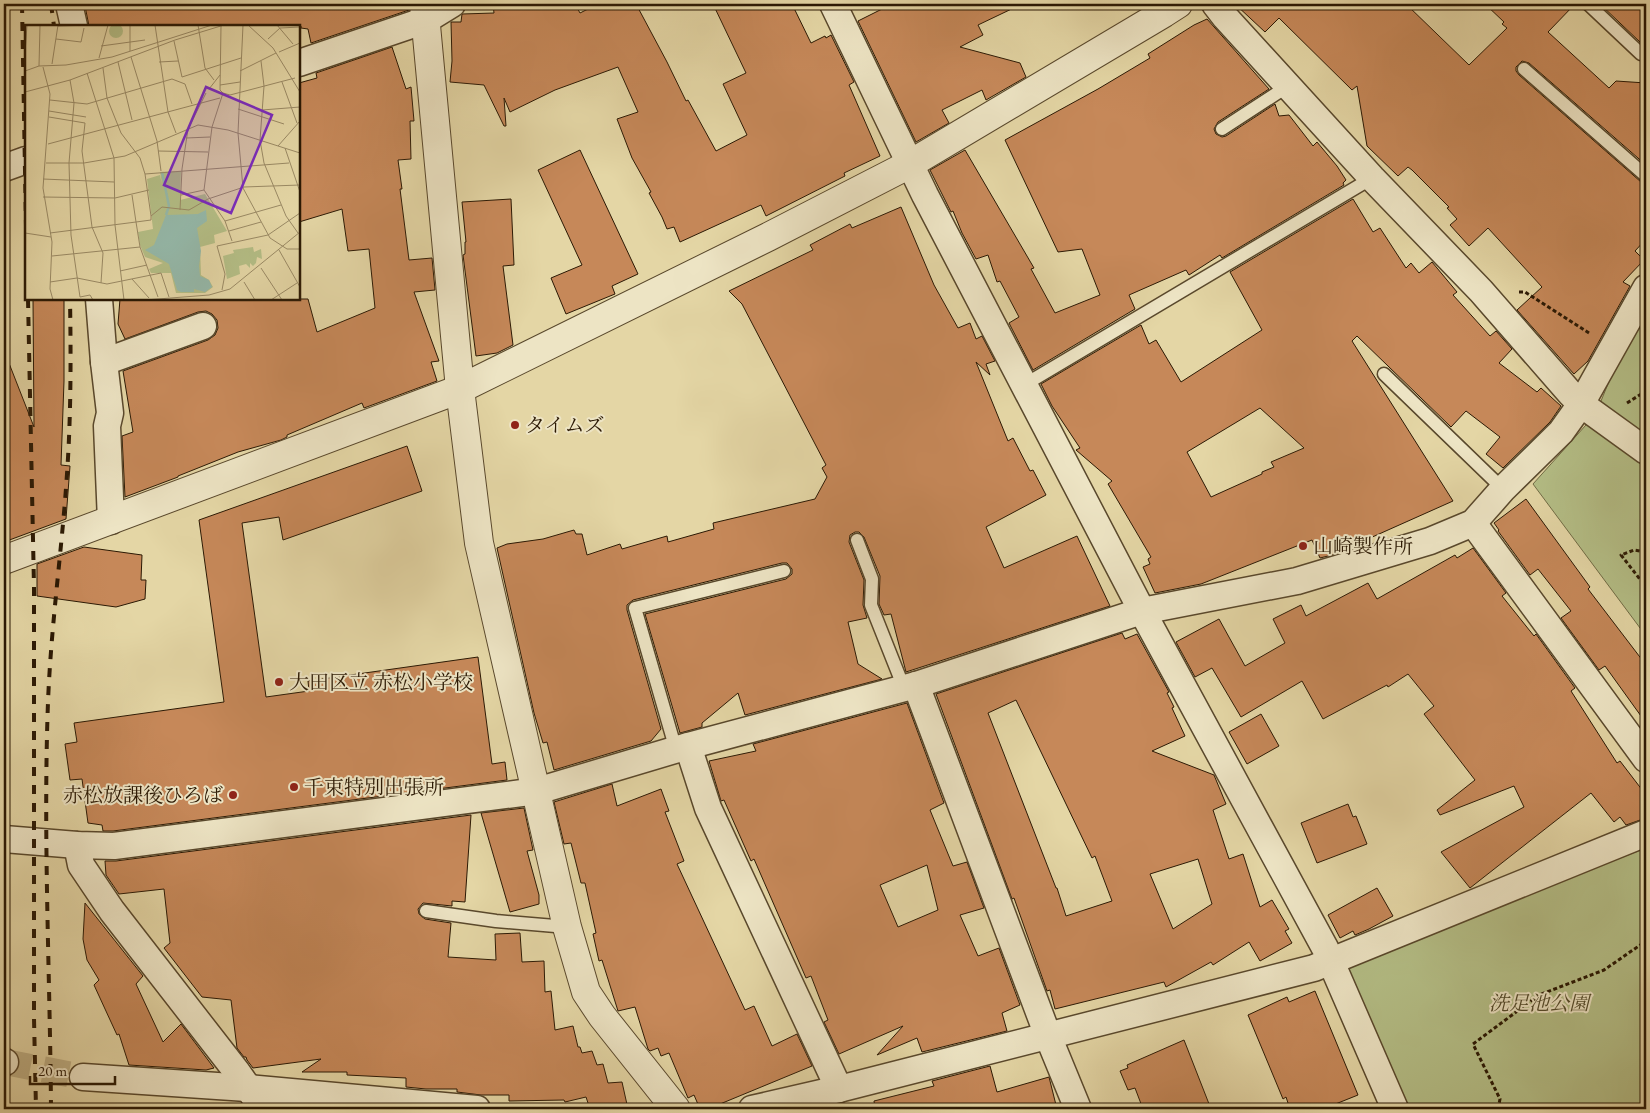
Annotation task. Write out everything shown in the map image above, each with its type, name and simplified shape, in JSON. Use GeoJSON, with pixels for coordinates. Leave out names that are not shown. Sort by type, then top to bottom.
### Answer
{"type":"FeatureCollection","features":[{"type":"Feature","properties":{"kind":"street"},"geometry":{"type":"LineString","coordinates":[[70,4],[74,25]]}},
{"type":"Feature","properties":{"kind":"street"},"geometry":{"type":"LineString","coordinates":[[300,63],[425,12],[452,4]]}},
{"type":"Feature","properties":{"kind":"street"},"geometry":{"type":"LineString","coordinates":[[833,4],[910,164],[1024,385],[1142,611],[1316,931],[1395,1109]]}},
{"type":"Feature","properties":{"kind":"street"},"geometry":{"type":"LineString","coordinates":[[4,560],[460,389],[768,237],[910,164],[1178,4]]}},
{"type":"Feature","properties":{"kind":"street"},"geometry":{"type":"LineString","coordinates":[[1215,4],[1225,18],[1372,178],[1481,291],[1581,404],[1646,451]]}},
{"type":"Feature","properties":{"kind":"street"},"geometry":{"type":"LineString","coordinates":[[425,12],[460,389],[479,543],[567,927],[586,992],[602,1016],[676,1109]]}},
{"type":"Feature","properties":{"kind":"street"},"geometry":{"type":"LineString","coordinates":[[4,168],[25,160]]}},
{"type":"Feature","properties":{"kind":"street"},"geometry":{"type":"LineString","coordinates":[[4,839],[114,846],[537,791],[682,748],[910,686],[1142,611],[1297,581],[1430,541],[1473,523],[1503,488],[1562,432],[1581,404],[1646,288]]}},
{"type":"Feature","properties":{"kind":"street"},"geometry":{"type":"LineString","coordinates":[[99,300],[110,414],[107,426],[111,520]]}},
{"type":"Feature","properties":{"kind":"street"},"geometry":{"type":"LineString","coordinates":[[104,362],[203,326]]}},
{"type":"Feature","properties":{"kind":"street"},"geometry":{"type":"LineString","coordinates":[[1473,523],[1646,758]]}},
{"type":"Feature","properties":{"kind":"street"},"geometry":{"type":"LineString","coordinates":[[910,686],[1078,1109]]}},
{"type":"Feature","properties":{"kind":"street"},"geometry":{"type":"LineString","coordinates":[[682,748],[839,1089]]}},
{"type":"Feature","properties":{"kind":"street"},"geometry":{"type":"LineString","coordinates":[[752,1109],[839,1089],[1314,968],[1646,833]]}},
{"type":"Feature","properties":{"kind":"street"},"geometry":{"type":"LineString","coordinates":[[77,845],[81,865],[112,911],[237,1072],[263,1109]]}},
{"type":"Feature","properties":{"kind":"street"},"geometry":{"type":"LineString","coordinates":[[83,1077],[247,1088],[477,1109]]}},
{"type":"Feature","properties":{"kind":"lane"},"geometry":{"type":"LineString","coordinates":[[1588,4],[1641,54],[1646,48]]}},
{"type":"Feature","properties":{"kind":"lane"},"geometry":{"type":"LineString","coordinates":[[1524,69],[1646,176]]}},
{"type":"Feature","properties":{"kind":"lane"},"geometry":{"type":"LineString","coordinates":[[1222,130],[1288,86]]}},
{"type":"Feature","properties":{"kind":"lane"},"geometry":{"type":"LineString","coordinates":[[1024,385],[1372,178]]}},
{"type":"Feature","properties":{"kind":"lane"},"geometry":{"type":"LineString","coordinates":[[1384,374],[1503,488]]}},
{"type":"Feature","properties":{"kind":"lane"},"geometry":{"type":"LineString","coordinates":[[857,540],[872,579],[871,605],[910,686]]}},
{"type":"Feature","properties":{"kind":"lane"},"geometry":{"type":"LineString","coordinates":[[682,748],[635,608],[784,571]]}},
{"type":"Feature","properties":{"kind":"lane"},"geometry":{"type":"LineString","coordinates":[[426,911],[496,921],[567,927]]}},
{"type":"Feature","properties":{"kind":"path"},"geometry":{"type":"LineString","coordinates":[[1481,291],[1524,292],[1598,338],[1610,354]]}},
{"type":"Feature","properties":{"kind":"path"},"geometry":{"type":"LineString","coordinates":[[1622,406],[1646,391]]}},
{"type":"Feature","properties":{"kind":"path"},"geometry":{"type":"LineString","coordinates":[[1646,552],[1634,550],[1621,556],[1646,587]]}},
{"type":"Feature","properties":{"kind":"path"},"geometry":{"type":"LineString","coordinates":[[1498,1109],[1500,1099],[1474,1044],[1539,995],[1604,970],[1646,941]]}},
{"type":"Feature","properties":{"kind":"green space"},"geometry":{"type":"Polygon","coordinates":[[[1646,291],[1646,636],[1533,484],[1603,406],[1601,401],[1646,291]]]}},
{"type":"Feature","properties":{"kind":"green space","name":"洗足池公園"},"geometry":{"type":"Polygon","coordinates":[[[1646,848],[1646,1109],[1401,1109],[1344,965],[1646,848]]]}},
{"type":"Feature","properties":{"kind":"building"},"geometry":{"type":"Polygon","coordinates":[[[101,4],[409,4],[409,10],[311,43],[308,29],[301,28],[300,25],[89,25],[85,6],[101,4]]]}},
{"type":"Feature","properties":{"kind":"building"},"geometry":{"type":"Polygon","coordinates":[[[493,4],[575,4],[580,13],[598,4],[636,4],[686,101],[688,100],[716,151],[747,135],[723,84],[746,73],[713,4],[792,4],[811,43],[831,35],[854,82],[849,85],[880,156],[844,173],[845,176],[766,216],[761,205],[680,242],[674,227],[667,229],[649,193],[651,192],[632,158],[617,119],[638,112],[618,67],[555,90],[510,112],[504,98],[506,126],[504,126],[484,85],[450,82],[452,61],[451,22],[461,22],[462,14],[494,13],[493,4]]]}},
{"type":"Feature","properties":{"kind":"building"},"geometry":{"type":"Polygon","coordinates":[[[892,4],[1022,4],[978,25],[983,35],[960,47],[1020,63],[1026,77],[986,100],[982,90],[942,110],[949,123],[916,142],[858,21],[892,4]]]}},
{"type":"Feature","properties":{"kind":"building"},"geometry":{"type":"Polygon","coordinates":[[[1235,4],[1406,4],[1469,65],[1507,28],[1502,24],[1504,22],[1485,4],[1575,4],[1548,32],[1609,88],[1616,81],[1646,83],[1646,165],[1529,63],[1522,61],[1516,67],[1519,75],[1641,182],[1646,184],[1646,239],[1635,251],[1644,260],[1623,282],[1630,286],[1588,361],[1574,374],[1517,310],[1542,287],[1488,228],[1469,246],[1450,225],[1457,219],[1447,208],[1449,207],[1412,170],[1408,167],[1398,176],[1367,146],[1357,86],[1352,90],[1279,18],[1265,32],[1235,4]]]}},
{"type":"Feature","properties":{"kind":"building"},"geometry":{"type":"Polygon","coordinates":[[[1600,4],[1646,4],[1646,41],[1641,43],[1600,4]]]}},
{"type":"Feature","properties":{"kind":"building"},"geometry":{"type":"Polygon","coordinates":[[[1207,19],[1269,89],[1218,122],[1214,129],[1216,134],[1222,137],[1226,136],[1275,104],[1279,116],[1289,115],[1313,146],[1317,142],[1346,180],[1343,183],[1344,185],[1222,258],[1220,255],[1189,275],[1186,270],[1129,295],[1135,309],[1033,370],[1009,323],[1019,317],[1000,281],[997,282],[988,255],[976,259],[953,211],[951,212],[930,170],[965,150],[1034,268],[1031,269],[1055,313],[1100,295],[1082,249],[1058,252],[1005,140],[1150,58],[1148,54],[1207,19]]]}},
{"type":"Feature","properties":{"kind":"building"},"geometry":{"type":"Polygon","coordinates":[[[392,47],[406,89],[411,87],[414,121],[410,121],[411,159],[398,160],[402,189],[400,189],[409,260],[432,258],[435,290],[414,292],[439,361],[431,362],[437,381],[364,408],[362,403],[287,435],[287,437],[281,440],[238,452],[125,497],[122,436],[133,432],[123,371],[208,340],[215,335],[218,328],[217,320],[206,311],[198,312],[125,339],[118,324],[120,300],[308,299],[317,332],[375,308],[369,249],[348,251],[342,209],[300,222],[300,83],[317,78],[316,73],[392,47]]]}},
{"type":"Feature","properties":{"kind":"building"},"geometry":{"type":"Polygon","coordinates":[[[580,150],[638,274],[612,286],[615,294],[566,314],[551,278],[582,265],[538,170],[580,150]]]}},
{"type":"Feature","properties":{"kind":"building"},"geometry":{"type":"Polygon","coordinates":[[[511,199],[514,265],[503,266],[513,345],[497,353],[476,356],[463,255],[465,254],[466,242],[462,202],[511,199]]]}},
{"type":"Feature","properties":{"kind":"building"},"geometry":{"type":"Polygon","coordinates":[[[1353,199],[1373,232],[1380,228],[1406,268],[1411,263],[1419,273],[1432,262],[1457,292],[1453,295],[1490,336],[1496,331],[1512,349],[1499,363],[1537,392],[1541,388],[1561,406],[1550,422],[1503,468],[1486,454],[1500,437],[1466,411],[1451,427],[1357,336],[1352,341],[1453,501],[1332,555],[1320,558],[1312,540],[1201,584],[1155,593],[1143,567],[1150,564],[1148,559],[1151,557],[1108,484],[1112,481],[1076,450],[1080,448],[1052,406],[1041,384],[1141,325],[1149,344],[1156,340],[1181,382],[1262,330],[1230,272],[1353,199]],[[1260,408],[1187,452],[1211,497],[1262,474],[1262,472],[1274,467],[1271,462],[1304,448],[1260,408]]]}},
{"type":"Feature","properties":{"kind":"building"},"geometry":{"type":"Polygon","coordinates":[[[901,207],[934,285],[958,328],[970,323],[976,339],[982,336],[995,361],[986,364],[990,375],[976,362],[1008,441],[1013,438],[1030,471],[1033,470],[1046,495],[986,527],[1004,568],[1077,536],[1110,606],[906,672],[891,614],[884,615],[879,604],[880,576],[864,537],[859,532],[855,532],[850,535],[849,542],[864,580],[863,605],[867,618],[848,622],[858,664],[882,679],[745,715],[738,693],[702,723],[702,727],[680,733],[645,614],[786,579],[792,574],[792,569],[787,563],[782,563],[633,600],[627,605],[627,610],[661,729],[651,741],[554,770],[547,742],[543,743],[534,713],[497,548],[507,544],[543,539],[574,530],[576,534],[582,534],[587,555],[620,544],[622,549],[667,536],[668,542],[714,529],[713,523],[815,499],[827,477],[822,468],[826,465],[742,304],[729,291],[813,250],[810,245],[850,224],[852,228],[901,207]]]}},
{"type":"Feature","properties":{"kind":"building"},"geometry":{"type":"Polygon","coordinates":[[[33,300],[64,300],[61,465],[70,466],[66,519],[4,542],[4,353],[34,427],[33,300]]]}},
{"type":"Feature","properties":{"kind":"building"},"geometry":{"type":"Polygon","coordinates":[[[407,446],[422,491],[283,540],[279,517],[242,523],[266,697],[309,691],[308,681],[478,657],[492,764],[505,762],[507,780],[113,831],[103,831],[102,825],[88,823],[82,779],[70,780],[65,744],[77,742],[74,723],[224,702],[199,520],[407,446]]]}},
{"type":"Feature","properties":{"kind":"building"},"geometry":{"type":"Polygon","coordinates":[[[1526,499],[1590,587],[1588,589],[1646,665],[1646,723],[1605,666],[1599,670],[1561,618],[1571,611],[1538,569],[1530,575],[1498,531],[1494,523],[1526,499]]]}},
{"type":"Feature","properties":{"kind":"building"},"geometry":{"type":"Polygon","coordinates":[[[84,547],[142,555],[141,580],[146,580],[145,599],[116,607],[37,596],[37,564],[84,547]]]}},
{"type":"Feature","properties":{"kind":"building"},"geometry":{"type":"Polygon","coordinates":[[[1473,548],[1506,593],[1502,596],[1534,636],[1536,634],[1575,688],[1571,691],[1617,763],[1620,761],[1646,795],[1646,818],[1626,825],[1620,817],[1614,822],[1591,793],[1470,888],[1441,852],[1524,807],[1514,786],[1440,815],[1437,810],[1475,780],[1424,714],[1434,706],[1408,674],[1388,687],[1387,685],[1323,719],[1302,681],[1241,717],[1212,668],[1195,677],[1176,642],[1219,619],[1245,666],[1285,643],[1273,619],[1301,605],[1306,616],[1368,583],[1377,599],[1455,555],[1457,558],[1473,548]]]}},
{"type":"Feature","properties":{"kind":"building"},"geometry":{"type":"Polygon","coordinates":[[[1122,633],[1125,639],[1137,634],[1169,692],[1167,693],[1174,707],[1172,708],[1185,736],[1152,751],[1214,775],[1226,804],[1213,810],[1229,859],[1243,854],[1260,907],[1272,900],[1289,929],[1285,931],[1292,943],[1260,961],[1249,942],[1213,965],[1211,962],[1166,987],[1164,982],[1055,1009],[1050,990],[1047,991],[1014,898],[1012,899],[936,694],[1122,633]],[[1016,700],[988,713],[1057,888],[1066,916],[1112,901],[1095,856],[1092,858],[1016,700]],[[1198,859],[1150,874],[1173,929],[1212,904],[1198,859]]]}},
{"type":"Feature","properties":{"kind":"building"},"geometry":{"type":"Polygon","coordinates":[[[907,703],[944,803],[930,810],[953,866],[967,862],[984,908],[960,915],[978,956],[999,948],[1020,1005],[1002,1013],[1007,1031],[922,1052],[917,1038],[877,1055],[903,1026],[839,1054],[824,1022],[828,1020],[811,976],[806,978],[754,859],[751,861],[724,800],[721,801],[709,761],[756,751],[753,744],[907,703]],[[927,865],[880,885],[898,927],[938,910],[927,865]]]}},
{"type":"Feature","properties":{"kind":"building"},"geometry":{"type":"Polygon","coordinates":[[[1261,714],[1279,746],[1247,764],[1229,732],[1261,714]]]}},
{"type":"Feature","properties":{"kind":"building"},"geometry":{"type":"Polygon","coordinates":[[[612,784],[617,806],[661,789],[669,811],[665,812],[684,861],[677,864],[745,1010],[754,1006],[772,1046],[797,1034],[812,1066],[708,1109],[700,1109],[694,1095],[688,1098],[669,1053],[661,1056],[658,1048],[650,1051],[648,1049],[635,1007],[618,1011],[602,960],[599,961],[593,934],[596,933],[585,883],[581,883],[571,843],[564,844],[554,802],[612,784]]]}},
{"type":"Feature","properties":{"kind":"building"},"geometry":{"type":"Polygon","coordinates":[[[1348,804],[1353,817],[1356,816],[1367,844],[1317,863],[1301,823],[1348,804]]]}},
{"type":"Feature","properties":{"kind":"building"},"geometry":{"type":"Polygon","coordinates":[[[524,808],[533,850],[527,851],[539,895],[539,904],[510,912],[481,813],[524,808]]]}},
{"type":"Feature","properties":{"kind":"building"},"geometry":{"type":"Polygon","coordinates":[[[471,815],[465,902],[452,901],[452,906],[423,903],[418,909],[419,914],[425,919],[451,923],[448,957],[496,960],[495,934],[520,933],[522,962],[544,961],[545,992],[551,991],[555,1030],[573,1026],[578,1047],[580,1047],[582,1053],[592,1051],[597,1065],[603,1064],[608,1083],[622,1082],[628,1109],[590,1109],[586,1097],[565,1102],[564,1100],[509,1101],[509,1095],[481,1095],[457,1092],[457,1089],[406,1087],[406,1078],[347,1075],[347,1072],[302,1072],[321,1059],[253,1068],[237,1048],[231,1000],[202,997],[164,948],[170,943],[164,889],[119,894],[106,875],[105,861],[471,815]]]}},
{"type":"Feature","properties":{"kind":"building"},"geometry":{"type":"Polygon","coordinates":[[[1377,888],[1393,916],[1355,935],[1353,931],[1340,938],[1328,915],[1377,888]]]}},
{"type":"Feature","properties":{"kind":"building"},"geometry":{"type":"Polygon","coordinates":[[[85,903],[143,976],[136,984],[163,1042],[181,1024],[214,1068],[206,1070],[129,1065],[119,1034],[117,1035],[94,985],[99,980],[87,960],[83,939],[85,903]]]}},
{"type":"Feature","properties":{"kind":"building"},"geometry":{"type":"Polygon","coordinates":[[[1315,991],[1358,1095],[1323,1109],[1290,1109],[1286,1097],[1283,1099],[1248,1015],[1287,997],[1289,1002],[1315,991]]]}},
{"type":"Feature","properties":{"kind":"building"},"geometry":{"type":"Polygon","coordinates":[[[1184,1040],[1211,1109],[1143,1109],[1135,1088],[1128,1090],[1120,1071],[1128,1068],[1127,1065],[1184,1040]]]}},
{"type":"Feature","properties":{"kind":"building"},"geometry":{"type":"Polygon","coordinates":[[[990,1066],[997,1092],[1049,1077],[1057,1109],[875,1109],[874,1101],[934,1086],[932,1081],[990,1066]]]}},
{"type":"Feature","properties":{"kind":"tunnel"},"geometry":{"type":"LineString","coordinates":[[5,1062],[83,1077]]}},
{"type":"Feature","properties":{"kind":"railway"},"geometry":{"type":"LineString","coordinates":[[22,4],[25,170]]}},
{"type":"Feature","properties":{"kind":"railway"},"geometry":{"type":"LineString","coordinates":[[51,4],[54,25]]}},
{"type":"Feature","properties":{"kind":"railway"},"geometry":{"type":"LineString","coordinates":[[28,300],[34,587],[34,1018],[36,1109]]}},
{"type":"Feature","properties":{"kind":"railway"},"geometry":{"type":"LineString","coordinates":[[51,1109],[46,854],[48,702],[68,452],[70,300]]}},
{"type":"Feature","properties":{"kind":"place","name":"タイムズ"},"geometry":{"type":"Point","coordinates":[515,425]}},
{"type":"Feature","properties":{"kind":"place","name":"山崎製作所"},"geometry":{"type":"Point","coordinates":[1303,546]}},
{"type":"Feature","properties":{"kind":"place","name":"大田区立 赤松小学校"},"geometry":{"type":"Point","coordinates":[279,682]}},
{"type":"Feature","properties":{"kind":"place","name":"千束特別出張所"},"geometry":{"type":"Point","coordinates":[294,787]}},
{"type":"Feature","properties":{"kind":"place","name":"赤松放課後ひろば"},"geometry":{"type":"Point","coordinates":[233,795]}}]}
